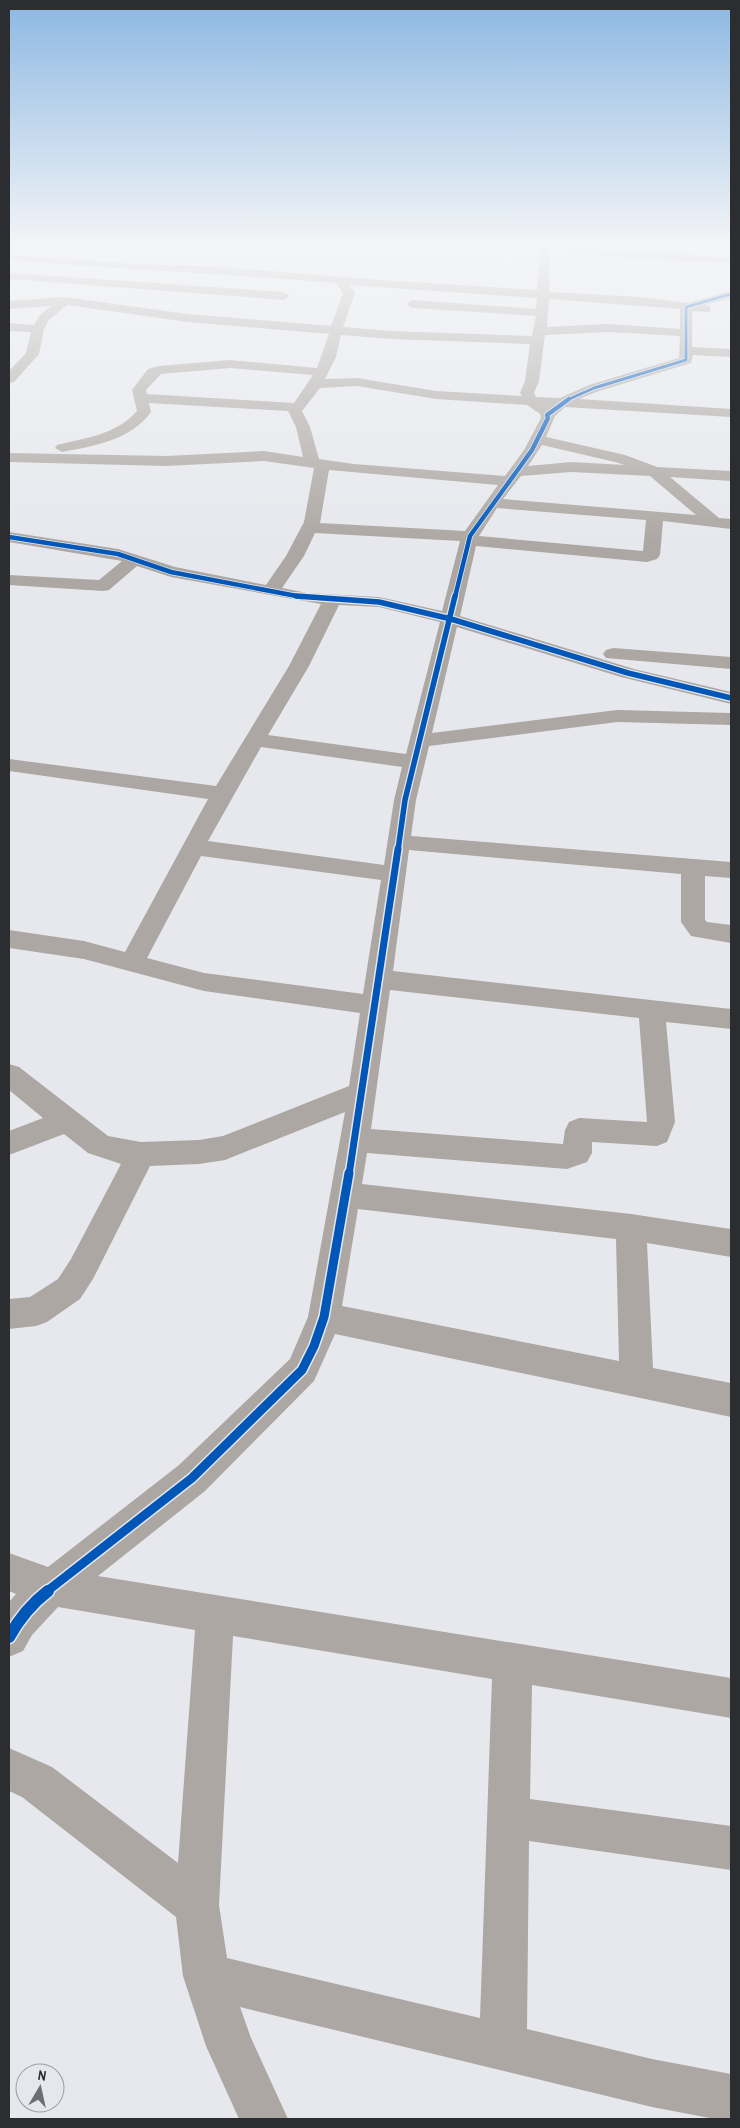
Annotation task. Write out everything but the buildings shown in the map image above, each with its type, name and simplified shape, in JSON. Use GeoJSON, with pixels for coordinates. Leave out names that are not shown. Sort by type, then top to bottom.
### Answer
{"type":"FeatureCollection","features":[{"type":"Feature","properties":{"kind":"street"},"geometry":{"type":"LineString","coordinates":[[9,379],[32,354],[34,346]]}},
{"type":"Feature","properties":{"kind":"street"},"geometry":{"type":"LineString","coordinates":[[271,591],[296,556],[310,528],[317,463],[303,427],[295,414],[319,378],[330,357],[332,346]]}},
{"type":"Feature","properties":{"kind":"street"},"geometry":{"type":"LineString","coordinates":[[537,346],[532,382],[528,390],[531,401],[547,415]]}},
{"type":"Feature","properties":{"kind":"street"},"geometry":{"type":"LineString","coordinates":[[9,1637],[18,1621],[50,1588],[192,1478],[302,1370],[314,1346],[324,1317],[355,1140],[405,800],[470,538],[491,503],[539,440],[548,418],[547,415],[560,403],[636,375],[684,361],[687,358],[686,346]]}},
{"type":"Feature","properties":{"kind":"street"},"geometry":{"type":"LineString","coordinates":[[686,351],[731,353]]}},
{"type":"Feature","properties":{"kind":"street"},"geometry":{"type":"LineString","coordinates":[[17,352],[32,354]]}},
{"type":"Feature","properties":{"kind":"street"},"geometry":{"type":"LineString","coordinates":[[12,457],[69,447],[109,435],[140,418],[144,412],[139,390],[153,372],[167,368],[230,364],[357,382],[419,394],[728,414]]}},
{"type":"Feature","properties":{"kind":"street"},"geometry":{"type":"LineString","coordinates":[[140,398],[298,407]]}},
{"type":"Feature","properties":{"kind":"street"},"geometry":{"type":"LineString","coordinates":[[539,440],[620,458],[652,471],[714,522]]}},
{"type":"Feature","properties":{"kind":"street"},"geometry":{"type":"LineString","coordinates":[[12,457],[166,461],[250,456],[354,469],[513,476],[571,467],[731,476]]}},
{"type":"Feature","properties":{"kind":"street"},"geometry":{"type":"LineString","coordinates":[[491,503],[655,515],[731,524]]}},
{"type":"Feature","properties":{"kind":"street"},"geometry":{"type":"LineString","coordinates":[[310,528],[470,538],[647,557],[651,555],[655,515]]}},
{"type":"Feature","properties":{"kind":"street"},"geometry":{"type":"LineString","coordinates":[[9,538],[118,554],[171,572],[271,591],[332,600],[379,602],[451,619],[628,672],[731,698]]}},
{"type":"Feature","properties":{"kind":"street"},"geometry":{"type":"LineString","coordinates":[[9,580],[102,586],[135,560]]}},
{"type":"Feature","properties":{"kind":"street"},"geometry":{"type":"LineString","coordinates":[[132,962],[222,794],[299,666],[332,600]]}},
{"type":"Feature","properties":{"kind":"street"},"geometry":{"type":"LineString","coordinates":[[532,644],[638,657],[731,663]]}},
{"type":"Feature","properties":{"kind":"street"},"geometry":{"type":"LineString","coordinates":[[256,740],[418,751],[550,723],[618,716],[651,715],[731,719]]}},
{"type":"Feature","properties":{"kind":"street"},"geometry":{"type":"LineString","coordinates":[[9,765],[222,794]]}},
{"type":"Feature","properties":{"kind":"street"},"geometry":{"type":"LineString","coordinates":[[399,842],[731,870]]}},
{"type":"Feature","properties":{"kind":"street"},"geometry":{"type":"LineString","coordinates":[[193,848],[394,874]]}},
{"type":"Feature","properties":{"kind":"street"},"geometry":{"type":"LineString","coordinates":[[692,866],[693,922],[700,930],[731,934]]}},
{"type":"Feature","properties":{"kind":"street"},"geometry":{"type":"LineString","coordinates":[[9,939],[84,950],[204,982],[652,1010],[731,1019]]}},
{"type":"Feature","properties":{"kind":"street"},"geometry":{"type":"LineString","coordinates":[[355,1140],[568,1157],[577,1153],[579,1130],[657,1134],[661,1122],[652,1010]]}},
{"type":"Feature","properties":{"kind":"street"},"geometry":{"type":"LineString","coordinates":[[9,1075],[98,1145],[116,1151],[141,1154],[199,1152],[225,1148],[362,1093]]}},
{"type":"Feature","properties":{"kind":"street"},"geometry":{"type":"LineString","coordinates":[[9,1143],[66,1121]]}},
{"type":"Feature","properties":{"kind":"street"},"geometry":{"type":"LineString","coordinates":[[9,1314],[36,1311],[69,1289],[82,1269],[141,1154]]}},
{"type":"Feature","properties":{"kind":"street"},"geometry":{"type":"LineString","coordinates":[[345,1195],[631,1227],[731,1243]]}},
{"type":"Feature","properties":{"kind":"street"},"geometry":{"type":"LineString","coordinates":[[631,1227],[636,1380]]}},
{"type":"Feature","properties":{"kind":"street"},"geometry":{"type":"LineString","coordinates":[[324,1317],[731,1400]]}},
{"type":"Feature","properties":{"kind":"street"},"geometry":{"type":"LineString","coordinates":[[9,1572],[50,1588],[731,1698]]}},
{"type":"Feature","properties":{"kind":"street"},"geometry":{"type":"LineString","coordinates":[[215,1614],[197,1905],[206,1976],[230,2046],[264,2119]]}},
{"type":"Feature","properties":{"kind":"street"},"geometry":{"type":"LineString","coordinates":[[503,2047],[512,1663]]}},
{"type":"Feature","properties":{"kind":"street"},"geometry":{"type":"LineString","coordinates":[[9,1769],[37,1782],[197,1905]]}},
{"type":"Feature","properties":{"kind":"street"},"geometry":{"type":"LineString","coordinates":[[509,1818],[731,1848]]}},
{"type":"Feature","properties":{"kind":"street"},"geometry":{"type":"LineString","coordinates":[[206,1976],[652,2083],[731,2098]]}},
{"type":"Feature","properties":{"kind":"cycle path"},"geometry":{"type":"LineString","coordinates":[[9,1637],[18,1621],[35,1601],[192,1478],[302,1370],[314,1346],[324,1317],[354,1146],[405,800],[470,536],[532,450],[548,418],[547,415],[560,404],[576,395],[686,360],[686,346]]}},
{"type":"Feature","properties":{"kind":"cycle path"},"geometry":{"type":"LineString","coordinates":[[9,537],[118,554],[171,572],[307,598],[379,602],[451,619],[628,673],[731,698]]}}]}
